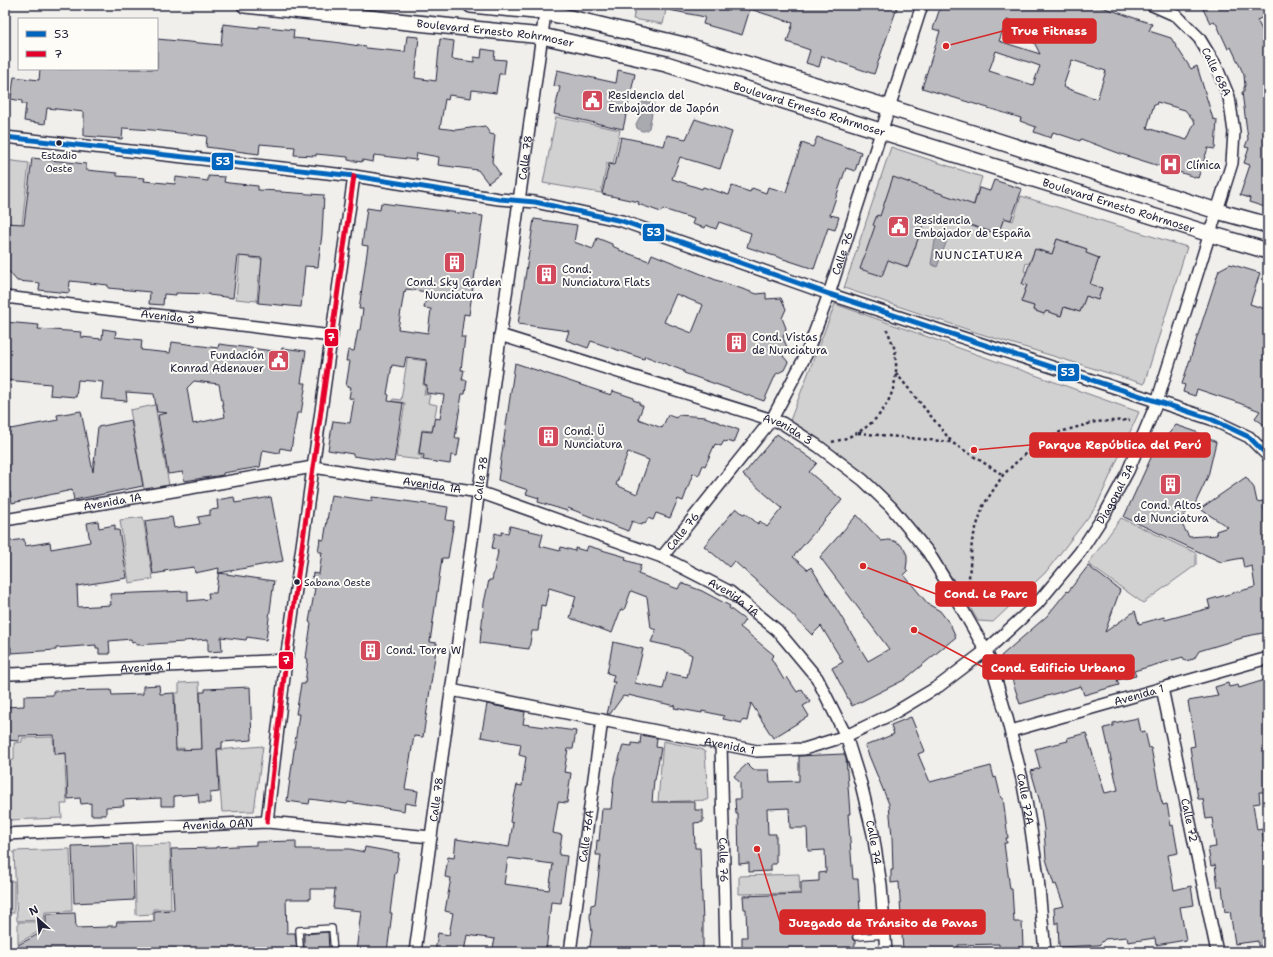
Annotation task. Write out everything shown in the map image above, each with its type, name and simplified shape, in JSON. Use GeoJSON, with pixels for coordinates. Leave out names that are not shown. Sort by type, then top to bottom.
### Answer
{"type":"FeatureCollection","features":[{"type":"Feature","properties":{"kind":"main road","name":"Boulevard Ernesto Rohrmoser"},"geometry":{"type":"LineString","coordinates":[[245,5],[542,36],[666,64],[1268,251]]}},
{"type":"Feature","properties":{"kind":"main road"},"geometry":{"type":"LineString","coordinates":[[471,5],[546,9],[688,46],[1121,178],[1217,211],[1268,225]]}},
{"type":"Feature","properties":{"kind":"street","name":"Calle 76"},"geometry":{"type":"LineString","coordinates":[[662,557],[772,419],[806,355],[829,294],[922,5]]}},
{"type":"Feature","properties":{"kind":"street","name":"Calle 68A"},"geometry":{"type":"LineString","coordinates":[[1152,5],[1177,16],[1199,38],[1216,66],[1229,97],[1234,132],[1232,163],[1217,211]]}},
{"type":"Feature","properties":{"kind":"street","name":"Calle 78"},"geometry":{"type":"LineString","coordinates":[[415,952],[546,9]]}},
{"type":"Feature","properties":{"kind":"street"},"geometry":{"type":"LineString","coordinates":[[5,137],[354,176],[499,199],[535,202],[622,221],[829,294],[1211,419],[1248,437],[1268,456]]}},
{"type":"Feature","properties":{"kind":"street"},"geometry":{"type":"LineString","coordinates":[[267,822],[286,660],[354,176]]}},
{"type":"Feature","properties":{"kind":"street","name":"Diagonal 3A"},"geometry":{"type":"LineString","coordinates":[[986,651],[1037,604],[1080,552],[1106,512],[1128,472],[1157,402],[1217,211]]}},
{"type":"Feature","properties":{"kind":"street","name":"Avenida 3"},"geometry":{"type":"LineString","coordinates":[[5,297],[332,336]]}},
{"type":"Feature","properties":{"kind":"street","name":"Avenida 3"},"geometry":{"type":"LineString","coordinates":[[500,335],[758,416],[772,419],[782,423],[818,446],[863,480],[891,508],[928,552],[986,651]]}},
{"type":"Feature","properties":{"kind":"street","name":"Avenida 1A"},"geometry":{"type":"LineString","coordinates":[[5,520],[313,467],[478,492],[662,557],[730,592],[777,630],[817,678],[846,736]]}},
{"type":"Feature","properties":{"kind":"street","name":"Calle 72A"},"geometry":{"type":"LineString","coordinates":[[986,651],[1011,731],[1022,780],[1038,878],[1045,952]]}},
{"type":"Feature","properties":{"kind":"street","name":"Avenida 1"},"geometry":{"type":"LineString","coordinates":[[451,690],[758,751],[804,749],[846,736],[894,713],[933,690],[986,651]]}},
{"type":"Feature","properties":{"kind":"street","name":"Avenida 1"},"geometry":{"type":"LineString","coordinates":[[1011,731],[1268,658]]}},
{"type":"Feature","properties":{"kind":"street","name":"Avenida 1"},"geometry":{"type":"LineString","coordinates":[[5,673],[12,674],[286,660]]}},
{"type":"Feature","properties":{"kind":"street","name":"Calle 72"},"geometry":{"type":"LineString","coordinates":[[1162,688],[1217,952]]}},
{"type":"Feature","properties":{"kind":"street","name":"Calle 76A"},"geometry":{"type":"LineString","coordinates":[[570,952],[602,720]]}},
{"type":"Feature","properties":{"kind":"street","name":"Calle 74"},"geometry":{"type":"LineString","coordinates":[[846,736],[862,784],[873,834],[881,884],[886,935],[886,952]]}},
{"type":"Feature","properties":{"kind":"street","name":"Calle 76"},"geometry":{"type":"LineString","coordinates":[[721,744],[726,952]]}},
{"type":"Feature","properties":{"kind":"street","name":"Avenida 0AN"},"geometry":{"type":"LineString","coordinates":[[5,834],[267,822],[431,836]]}},
{"type":"Feature","properties":{"kind":"lane"},"geometry":{"type":"LineString","coordinates":[[300,946],[299,930],[332,928],[334,952]]}},
{"type":"Feature","properties":{"kind":"lane"},"geometry":{"type":"LineString","coordinates":[[856,937],[886,935]]}},
{"type":"Feature","properties":{"kind":"path"},"geometry":{"type":"LineString","coordinates":[[829,443],[858,433],[870,425],[880,414],[888,401],[894,387],[896,373],[895,351],[887,330]]}},
{"type":"Feature","properties":{"kind":"path"},"geometry":{"type":"LineString","coordinates":[[896,373],[951,442],[1003,475]]}},
{"type":"Feature","properties":{"kind":"path"},"geometry":{"type":"LineString","coordinates":[[974,607],[969,578],[972,541],[983,506],[1003,475],[1029,450],[1060,432],[1094,422],[1130,420]]}},
{"type":"Feature","properties":{"kind":"path"},"geometry":{"type":"LineString","coordinates":[[858,433],[951,442]]}},
{"type":"Feature","properties":{"kind":"shaded area"},"geometry":{"type":"Polygon","coordinates":[[[636,5],[667,5],[663,24],[633,19],[636,5]]]}},
{"type":"Feature","properties":{"kind":"shaded area"},"geometry":{"type":"Polygon","coordinates":[[[640,101],[654,103],[649,128],[644,131],[638,129],[636,124],[641,115],[638,113],[640,101]]]}},
{"type":"Feature","properties":{"kind":"shaded area"},"geometry":{"type":"Polygon","coordinates":[[[556,117],[620,130],[613,164],[607,163],[601,193],[543,183],[556,117]]]}},
{"type":"Feature","properties":{"kind":"shaded area"},"geometry":{"type":"Polygon","coordinates":[[[891,147],[982,177],[967,225],[998,234],[1004,218],[1013,221],[1021,196],[1187,247],[1144,384],[978,333],[844,288],[891,147]],[[1057,239],[1052,254],[1035,249],[1029,264],[1026,263],[1024,271],[1027,272],[1023,284],[1027,285],[1021,302],[1034,306],[1033,310],[1044,314],[1046,311],[1061,316],[1064,307],[1080,312],[1086,296],[1098,300],[1102,288],[1090,284],[1099,258],[1086,253],[1087,249],[1057,239]]]}},
{"type":"Feature","properties":{"kind":"shaded area"},"geometry":{"type":"Polygon","coordinates":[[[5,160],[29,163],[22,225],[5,223],[5,160]]]}},
{"type":"Feature","properties":{"kind":"shaded area"},"geometry":{"type":"Polygon","coordinates":[[[939,231],[949,235],[937,267],[931,264],[936,235],[938,235],[939,231]]]}},
{"type":"Feature","properties":{"kind":"shaded area"},"geometry":{"type":"Polygon","coordinates":[[[240,253],[251,255],[251,258],[266,260],[265,276],[259,275],[257,301],[236,299],[240,253]]]}},
{"type":"Feature","properties":{"kind":"shaded area"},"geometry":{"type":"Polygon","coordinates":[[[835,304],[1139,412],[1096,507],[1045,573],[993,622],[978,621],[954,580],[892,504],[789,423],[835,304]]]}},
{"type":"Feature","properties":{"kind":"shaded area"},"geometry":{"type":"Polygon","coordinates":[[[409,347],[413,348],[412,359],[426,361],[423,385],[426,385],[424,394],[430,395],[428,403],[437,405],[432,431],[422,430],[418,455],[422,456],[422,460],[396,457],[405,403],[392,401],[393,399],[401,400],[409,347]]]}},
{"type":"Feature","properties":{"kind":"shaded area"},"geometry":{"type":"Polygon","coordinates":[[[155,405],[169,485],[144,489],[130,410],[155,405]]]}},
{"type":"Feature","properties":{"kind":"shaded area"},"geometry":{"type":"Polygon","coordinates":[[[143,517],[153,579],[129,583],[120,520],[143,517]]]}},
{"type":"Feature","properties":{"kind":"shaded area"},"geometry":{"type":"Polygon","coordinates":[[[1121,518],[1196,553],[1196,565],[1143,603],[1088,564],[1121,518]]]}},
{"type":"Feature","properties":{"kind":"shaded area"},"geometry":{"type":"Polygon","coordinates":[[[199,682],[202,751],[185,752],[184,748],[149,750],[148,734],[176,733],[175,693],[179,693],[179,683],[199,682]]]}},
{"type":"Feature","properties":{"kind":"shaded area"},"geometry":{"type":"Polygon","coordinates":[[[53,737],[54,754],[90,753],[91,765],[65,766],[67,804],[61,804],[62,818],[8,820],[5,761],[14,760],[14,743],[22,742],[22,738],[53,737]]]}},
{"type":"Feature","properties":{"kind":"shaded area"},"geometry":{"type":"Polygon","coordinates":[[[663,741],[701,749],[705,752],[708,800],[658,802],[663,741]]]}},
{"type":"Feature","properties":{"kind":"shaded area"},"geometry":{"type":"Polygon","coordinates":[[[263,746],[254,811],[222,812],[217,750],[263,746]]]}},
{"type":"Feature","properties":{"kind":"shaded area"},"geometry":{"type":"Polygon","coordinates":[[[170,844],[171,909],[153,909],[153,914],[136,915],[135,845],[170,844]]]}},
{"type":"Feature","properties":{"kind":"shaded area"},"geometry":{"type":"Polygon","coordinates":[[[70,849],[72,911],[45,912],[44,920],[17,921],[14,851],[70,849]]]}},
{"type":"Feature","properties":{"kind":"shaded area"},"geometry":{"type":"Polygon","coordinates":[[[799,874],[800,893],[739,894],[739,876],[799,874]]]}},
{"type":"Feature","properties":{"kind":"shaded area"},"geometry":{"type":"Polygon","coordinates":[[[5,881],[14,881],[14,913],[5,913],[5,881]]]}},
{"type":"Feature","properties":{"kind":"shaded area"},"geometry":{"type":"Polygon","coordinates":[[[18,922],[45,922],[45,928],[18,943],[18,922]]]}},
{"type":"Feature","properties":{"kind":"building"},"geometry":{"type":"Polygon","coordinates":[[[670,5],[898,5],[874,74],[822,56],[819,67],[806,63],[810,50],[787,42],[793,23],[750,9],[742,35],[703,24],[705,17],[669,10],[670,5]]]}},
{"type":"Feature","properties":{"kind":"building"},"geometry":{"type":"Polygon","coordinates":[[[941,5],[1096,5],[1152,24],[1149,31],[1171,38],[1191,69],[1197,66],[1213,119],[1217,120],[1215,149],[1208,148],[1198,178],[1121,154],[1081,139],[1080,141],[1053,132],[1051,138],[1034,132],[1036,127],[1020,121],[1021,118],[922,88],[940,31],[933,29],[941,5]],[[1007,20],[999,41],[1040,54],[1026,26],[1007,20]],[[996,51],[989,71],[1033,85],[1040,66],[996,51]],[[1072,60],[1063,87],[1097,99],[1106,71],[1072,60]],[[1157,102],[1156,105],[1154,104],[1147,128],[1187,140],[1195,122],[1185,110],[1157,102]]]}},
{"type":"Feature","properties":{"kind":"building"},"geometry":{"type":"Polygon","coordinates":[[[1201,5],[1265,5],[1268,11],[1268,15],[1257,20],[1268,42],[1268,208],[1249,202],[1250,198],[1240,195],[1250,165],[1244,163],[1249,148],[1245,147],[1248,139],[1242,92],[1244,92],[1245,86],[1244,75],[1231,47],[1228,49],[1217,25],[1214,21],[1210,23],[1201,5]]]}},
{"type":"Feature","properties":{"kind":"building"},"geometry":{"type":"Polygon","coordinates":[[[223,24],[294,30],[293,38],[405,52],[407,36],[419,37],[415,78],[436,81],[440,39],[454,41],[452,59],[474,62],[474,57],[481,58],[482,49],[495,51],[494,59],[506,60],[504,74],[499,74],[496,93],[472,90],[471,98],[449,95],[448,100],[445,99],[440,128],[456,130],[485,126],[490,134],[495,135],[492,162],[500,174],[488,183],[478,170],[438,165],[439,157],[417,153],[416,160],[374,155],[373,162],[362,160],[362,162],[348,160],[348,157],[316,154],[316,156],[294,155],[295,147],[260,144],[259,154],[206,147],[207,136],[152,130],[123,128],[122,139],[84,136],[84,112],[47,108],[45,124],[24,121],[26,104],[22,104],[22,101],[11,99],[14,77],[39,80],[40,70],[158,70],[158,39],[221,45],[223,24]]]}},
{"type":"Feature","properties":{"kind":"building","name":"Residencia del Embajador de Japón"},"geometry":{"type":"Polygon","coordinates":[[[557,70],[616,83],[618,70],[635,74],[623,129],[554,114],[560,87],[554,86],[557,70]]]}},
{"type":"Feature","properties":{"kind":"building"},"geometry":{"type":"Polygon","coordinates":[[[695,119],[732,132],[720,169],[680,157],[672,179],[702,189],[703,187],[729,195],[732,186],[750,192],[752,188],[766,193],[768,187],[786,192],[802,143],[813,147],[817,137],[861,152],[855,171],[846,168],[830,215],[839,217],[835,230],[828,228],[814,269],[747,247],[751,233],[719,222],[716,229],[706,225],[705,228],[692,224],[694,219],[663,209],[661,212],[638,204],[639,202],[602,194],[609,164],[615,165],[621,137],[664,146],[667,135],[686,139],[695,119]]]}},
{"type":"Feature","properties":{"kind":"building"},"geometry":{"type":"Polygon","coordinates":[[[32,158],[86,164],[86,170],[117,173],[117,176],[145,178],[144,181],[175,184],[176,177],[208,181],[208,176],[225,177],[224,182],[258,186],[258,190],[324,195],[322,234],[318,267],[305,266],[301,307],[258,303],[262,258],[238,256],[233,298],[209,294],[164,294],[163,305],[149,304],[150,292],[108,288],[108,285],[70,281],[69,293],[39,290],[40,283],[17,281],[5,267],[5,223],[24,224],[32,158]]]}},
{"type":"Feature","properties":{"kind":"building","name":"Residencia Embajador de España"},"geometry":{"type":"Polygon","coordinates":[[[893,177],[974,205],[979,188],[990,191],[994,180],[1022,189],[1011,220],[1004,218],[998,234],[948,218],[946,224],[926,217],[908,267],[888,260],[882,276],[860,269],[875,226],[873,225],[877,215],[880,216],[893,177]]]}},
{"type":"Feature","properties":{"kind":"building"},"geometry":{"type":"Polygon","coordinates":[[[381,203],[483,216],[469,315],[464,314],[461,337],[465,337],[461,370],[464,370],[462,380],[467,380],[465,394],[462,394],[455,438],[460,438],[457,456],[451,455],[450,464],[423,460],[424,455],[419,454],[422,431],[432,432],[435,418],[440,419],[444,395],[426,393],[427,385],[424,384],[427,360],[406,357],[404,367],[392,365],[387,394],[389,395],[388,401],[403,403],[394,462],[353,456],[353,454],[328,450],[333,421],[350,423],[354,399],[349,398],[351,387],[346,386],[350,361],[346,361],[348,350],[354,351],[358,330],[360,330],[363,309],[359,309],[368,246],[362,245],[367,208],[380,210],[381,203]],[[406,289],[405,293],[404,292],[398,329],[428,333],[431,309],[424,308],[427,292],[406,289]]]}},
{"type":"Feature","properties":{"kind":"building"},"geometry":{"type":"Polygon","coordinates":[[[534,219],[577,225],[574,242],[593,249],[597,238],[612,244],[612,246],[619,250],[649,261],[652,254],[716,280],[757,294],[766,293],[766,299],[781,298],[786,309],[782,318],[786,328],[783,338],[787,347],[783,356],[788,362],[784,370],[776,374],[764,401],[684,373],[684,371],[645,356],[644,359],[591,341],[588,348],[566,340],[569,331],[518,324],[534,219]],[[676,294],[664,322],[692,333],[703,305],[676,294]]]}},
{"type":"Feature","properties":{"kind":"building"},"geometry":{"type":"Polygon","coordinates":[[[1057,239],[1087,249],[1086,253],[1099,258],[1090,284],[1102,288],[1098,300],[1086,296],[1080,312],[1064,307],[1061,316],[1046,311],[1044,314],[1033,310],[1034,306],[1021,302],[1027,285],[1022,284],[1035,249],[1052,254],[1057,239]]]}},
{"type":"Feature","properties":{"kind":"building"},"geometry":{"type":"Polygon","coordinates":[[[1230,264],[1260,273],[1250,304],[1268,310],[1268,428],[1255,418],[1260,411],[1197,389],[1195,396],[1183,392],[1185,385],[1182,384],[1219,270],[1230,264]]]}},
{"type":"Feature","properties":{"kind":"building"},"geometry":{"type":"Polygon","coordinates":[[[5,322],[39,325],[38,329],[82,332],[81,337],[102,339],[103,329],[116,331],[115,337],[142,340],[141,350],[170,353],[172,342],[218,348],[219,344],[281,352],[282,348],[306,351],[301,383],[306,383],[301,413],[297,413],[291,450],[280,448],[279,453],[263,450],[260,467],[184,481],[183,472],[168,474],[158,415],[167,413],[157,412],[154,394],[126,392],[127,401],[101,399],[103,382],[78,380],[76,397],[50,395],[51,384],[5,380],[5,322]],[[194,381],[187,388],[193,424],[225,417],[219,384],[194,381]]]}},
{"type":"Feature","properties":{"kind":"building"},"geometry":{"type":"Polygon","coordinates":[[[515,363],[611,395],[613,391],[634,398],[633,400],[639,402],[639,404],[643,406],[638,419],[662,428],[668,415],[676,418],[678,415],[705,417],[739,430],[734,443],[724,441],[721,446],[715,444],[705,466],[703,465],[699,475],[693,473],[683,501],[678,499],[670,518],[656,513],[653,520],[648,518],[645,524],[643,523],[642,525],[632,521],[628,531],[568,508],[567,511],[538,502],[539,498],[526,494],[528,490],[498,480],[515,363]],[[628,452],[616,485],[637,494],[649,460],[628,452]]]}},
{"type":"Feature","properties":{"kind":"building"},"geometry":{"type":"Polygon","coordinates":[[[81,411],[93,472],[98,427],[131,420],[143,486],[74,500],[72,490],[12,503],[10,492],[6,493],[5,486],[5,430],[58,420],[57,415],[81,411]]]}},
{"type":"Feature","properties":{"kind":"building"},"geometry":{"type":"Polygon","coordinates":[[[1176,425],[1194,431],[1216,442],[1208,476],[1194,506],[1192,504],[1180,521],[1189,537],[1217,535],[1216,531],[1228,527],[1200,509],[1246,477],[1254,488],[1257,502],[1263,501],[1268,531],[1266,532],[1268,545],[1268,632],[1242,637],[1199,651],[1194,659],[1185,661],[1183,657],[1134,671],[1136,676],[1117,680],[1119,685],[1084,695],[1081,686],[1020,704],[1011,676],[1001,656],[1047,616],[1088,566],[1120,590],[1105,632],[1135,611],[1139,624],[1164,617],[1165,620],[1210,608],[1208,600],[1255,587],[1252,566],[1244,568],[1242,558],[1221,562],[1124,517],[1154,451],[1176,425]]]}},
{"type":"Feature","properties":{"kind":"building"},"geometry":{"type":"Polygon","coordinates":[[[777,434],[817,463],[809,472],[842,500],[793,557],[808,570],[811,567],[868,661],[889,649],[820,557],[857,515],[881,541],[888,540],[900,544],[907,555],[906,569],[908,571],[904,575],[928,604],[940,611],[950,624],[956,637],[904,680],[852,706],[832,668],[843,662],[821,626],[812,635],[781,603],[734,561],[729,567],[704,546],[736,508],[743,514],[745,513],[758,524],[760,521],[767,527],[782,508],[743,475],[777,434]]]}},
{"type":"Feature","properties":{"kind":"building"},"geometry":{"type":"Polygon","coordinates":[[[331,495],[372,501],[372,497],[448,507],[446,520],[454,521],[448,558],[442,558],[430,642],[437,643],[423,737],[414,736],[405,789],[418,791],[416,805],[405,803],[404,811],[348,802],[347,804],[310,799],[309,804],[287,801],[299,714],[296,714],[301,684],[305,684],[308,659],[306,658],[311,623],[309,622],[315,588],[311,587],[313,573],[319,574],[322,552],[318,552],[320,539],[324,540],[331,495]]]}},
{"type":"Feature","properties":{"kind":"building"},"geometry":{"type":"Polygon","coordinates":[[[234,497],[235,503],[271,497],[283,561],[219,573],[274,581],[266,640],[247,637],[246,640],[221,637],[222,651],[208,652],[208,639],[136,645],[136,642],[132,643],[131,639],[109,641],[110,654],[99,654],[99,648],[96,648],[96,645],[56,648],[56,650],[11,653],[11,647],[5,648],[5,542],[24,539],[25,546],[50,542],[51,549],[90,542],[87,523],[98,521],[99,528],[115,525],[115,530],[119,530],[127,578],[77,586],[78,607],[111,605],[110,594],[188,591],[188,601],[209,599],[208,593],[216,593],[219,568],[195,573],[194,567],[153,574],[145,521],[172,517],[174,528],[200,524],[198,517],[210,515],[210,510],[218,509],[217,500],[234,497]]]}},
{"type":"Feature","properties":{"kind":"building"},"geometry":{"type":"Polygon","coordinates":[[[510,526],[543,534],[540,546],[560,551],[561,547],[575,551],[575,548],[586,551],[588,546],[626,557],[625,560],[641,565],[638,574],[678,589],[681,583],[702,591],[730,606],[729,608],[745,620],[740,627],[774,655],[771,658],[784,680],[787,677],[797,692],[802,689],[810,702],[803,706],[809,716],[773,738],[751,703],[747,721],[742,720],[742,723],[723,719],[724,716],[702,711],[702,713],[674,708],[675,706],[628,695],[628,697],[623,696],[610,714],[607,714],[615,682],[612,682],[614,675],[607,673],[613,642],[643,649],[635,683],[663,689],[667,673],[687,677],[692,655],[678,648],[651,642],[656,630],[651,628],[647,597],[631,591],[624,610],[621,609],[612,633],[570,618],[576,596],[549,588],[545,606],[541,605],[538,631],[532,631],[529,649],[480,643],[484,603],[489,580],[492,580],[498,552],[498,550],[492,548],[495,533],[501,535],[502,532],[508,533],[510,526]]]}},
{"type":"Feature","properties":{"kind":"building"},"geometry":{"type":"Polygon","coordinates":[[[1268,679],[1268,792],[1259,792],[1260,803],[1253,804],[1257,830],[1262,829],[1266,858],[1268,858],[1268,944],[1258,946],[1258,941],[1235,944],[1230,911],[1225,912],[1222,887],[1218,887],[1215,865],[1211,866],[1208,848],[1216,847],[1212,818],[1206,819],[1203,799],[1198,799],[1190,747],[1195,746],[1188,701],[1218,696],[1215,687],[1228,683],[1229,687],[1238,685],[1239,688],[1268,679]]]}},
{"type":"Feature","properties":{"kind":"building"},"geometry":{"type":"Polygon","coordinates":[[[159,685],[160,694],[174,693],[176,750],[202,749],[200,692],[205,692],[205,689],[250,687],[252,740],[222,742],[222,748],[217,749],[219,792],[210,793],[210,803],[199,803],[198,794],[174,796],[174,806],[161,806],[161,798],[123,800],[124,806],[106,807],[106,815],[91,815],[91,803],[81,804],[80,798],[68,799],[66,753],[55,754],[54,735],[19,736],[19,741],[5,740],[5,707],[24,706],[24,696],[53,695],[53,691],[111,690],[112,695],[143,694],[143,686],[159,685]]]}},
{"type":"Feature","properties":{"kind":"building"},"geometry":{"type":"Polygon","coordinates":[[[487,704],[525,712],[523,724],[576,731],[573,749],[568,749],[564,772],[571,773],[567,803],[558,802],[553,833],[562,835],[559,855],[567,856],[561,903],[551,902],[546,952],[492,952],[495,939],[467,935],[464,952],[435,952],[438,933],[449,935],[453,913],[445,911],[451,878],[445,877],[448,857],[454,858],[456,839],[509,847],[513,823],[510,822],[512,807],[517,785],[522,786],[526,757],[519,755],[521,744],[481,737],[487,704]],[[508,858],[504,884],[549,890],[553,864],[508,858]]]}},
{"type":"Feature","properties":{"kind":"building"},"geometry":{"type":"Polygon","coordinates":[[[911,717],[925,751],[918,754],[930,782],[991,766],[994,778],[996,777],[1001,798],[1003,798],[1008,838],[1006,838],[1007,843],[1004,843],[1010,889],[1012,889],[1014,922],[1022,922],[1023,947],[999,948],[999,944],[958,945],[958,950],[928,952],[927,949],[903,951],[899,882],[891,883],[891,870],[893,870],[889,804],[865,746],[894,734],[891,725],[911,717]]]}},
{"type":"Feature","properties":{"kind":"building"},"geometry":{"type":"Polygon","coordinates":[[[1138,718],[1141,732],[1145,731],[1149,748],[1151,748],[1161,799],[1163,805],[1167,804],[1171,826],[1173,825],[1178,853],[1168,855],[1174,890],[1191,886],[1194,905],[1180,907],[1186,940],[1156,945],[1155,938],[1128,942],[1127,937],[1105,939],[1099,945],[1059,947],[1058,922],[1055,924],[1054,908],[1064,906],[1056,884],[1054,885],[1046,859],[1040,802],[1031,771],[1040,768],[1035,749],[1068,741],[1067,738],[1086,733],[1105,793],[1118,790],[1104,728],[1113,726],[1113,723],[1138,718]]]}},
{"type":"Feature","properties":{"kind":"building"},"geometry":{"type":"Polygon","coordinates":[[[641,735],[657,738],[656,747],[661,748],[654,780],[652,802],[695,802],[695,810],[703,810],[703,822],[694,823],[695,848],[700,848],[703,952],[589,952],[592,932],[590,917],[591,905],[595,904],[601,855],[596,855],[602,809],[611,809],[614,777],[623,745],[632,746],[632,743],[640,744],[641,735]]]}},
{"type":"Feature","properties":{"kind":"building"},"geometry":{"type":"Polygon","coordinates":[[[844,754],[846,758],[850,814],[848,814],[853,879],[858,879],[860,911],[854,911],[855,933],[852,937],[855,941],[855,945],[850,951],[742,952],[742,937],[747,937],[746,909],[744,909],[743,896],[801,894],[801,882],[819,881],[819,873],[826,872],[825,850],[808,851],[807,828],[790,828],[789,808],[767,809],[768,834],[776,834],[776,864],[771,864],[771,871],[749,872],[749,863],[739,864],[738,814],[736,814],[735,799],[740,799],[740,783],[734,776],[747,764],[753,770],[769,770],[770,782],[799,781],[799,756],[844,754]]]}},
{"type":"Feature","properties":{"kind":"building"},"geometry":{"type":"Polygon","coordinates":[[[296,841],[296,849],[350,849],[364,852],[365,847],[399,853],[390,913],[392,913],[387,952],[356,952],[361,911],[333,908],[335,889],[310,889],[310,899],[286,899],[287,933],[295,933],[297,949],[301,950],[304,948],[304,934],[328,932],[329,952],[5,952],[46,930],[46,914],[75,913],[76,928],[108,927],[116,926],[117,922],[154,921],[154,911],[174,910],[171,849],[216,848],[256,845],[256,842],[296,841]]]}},
{"type":"Feature","properties":{"kind":"building"},"geometry":{"type":"Polygon","coordinates":[[[132,844],[134,900],[74,903],[72,846],[132,844]]]}},
{"type":"Feature","properties":{"kind":"transit line","name":"53"},"geometry":{"type":"LineString","coordinates":[[5,137],[354,176],[499,199],[535,202],[622,221],[829,294],[1211,419],[1249,437],[1268,456]]}},
{"type":"Feature","properties":{"kind":"transit line","name":"7"},"geometry":{"type":"LineString","coordinates":[[267,822],[286,660],[354,176]]}},
{"type":"Feature","properties":{"kind":"place","name":"True Fitness"},"geometry":{"type":"Point","coordinates":[946,46]}},
{"type":"Feature","properties":{"kind":"place","name":"Residencia del Embajador de Japón"},"geometry":{"type":"Point","coordinates":[593,101]}},
{"type":"Feature","properties":{"kind":"place","name":"Estadio Oeste"},"geometry":{"type":"Point","coordinates":[59,143]}},
{"type":"Feature","properties":{"kind":"place","name":"Clínica"},"geometry":{"type":"Point","coordinates":[1170,165]}},
{"type":"Feature","properties":{"kind":"place","name":"Residencia Embajador de España"},"geometry":{"type":"Point","coordinates":[899,226]}},
{"type":"Feature","properties":{"kind":"place","name":"Cond. Sky Garden Nunciatura"},"geometry":{"type":"Point","coordinates":[454,262]}},
{"type":"Feature","properties":{"kind":"place","name":"Cond. Nunciatura Flats"},"geometry":{"type":"Point","coordinates":[547,275]}},
{"type":"Feature","properties":{"kind":"place","name":"Cond. Vistas de Nunciatura"},"geometry":{"type":"Point","coordinates":[737,343]}},
{"type":"Feature","properties":{"kind":"place","name":"Fundación Konrad Adenauer"},"geometry":{"type":"Point","coordinates":[279,361]}},
{"type":"Feature","properties":{"kind":"place","name":"Cond. Ü Nunciatura"},"geometry":{"type":"Point","coordinates":[548,437]}},
{"type":"Feature","properties":{"kind":"place","name":"Parque República del Perú"},"geometry":{"type":"Point","coordinates":[974,450]}},
{"type":"Feature","properties":{"kind":"place","name":"Cond. Altos de Nunciatura"},"geometry":{"type":"Point","coordinates":[1171,485]}},
{"type":"Feature","properties":{"kind":"place","name":"Cond. Le Parc"},"geometry":{"type":"Point","coordinates":[863,566]}},
{"type":"Feature","properties":{"kind":"place","name":"Sabana Oeste"},"geometry":{"type":"Point","coordinates":[297,582]}},
{"type":"Feature","properties":{"kind":"place","name":"Cond. Edificio Urbano"},"geometry":{"type":"Point","coordinates":[914,630]}},
{"type":"Feature","properties":{"kind":"place","name":"Cond. Torre W"},"geometry":{"type":"Point","coordinates":[371,650]}},
{"type":"Feature","properties":{"kind":"place","name":"Juzgado de Tránsito de Pavas"},"geometry":{"type":"Point","coordinates":[757,849]}},
{"type":"Feature","properties":{"kind":"district","name":"NUNCIATURA"},"geometry":{"type":"Point","coordinates":[979,255]}}]}
